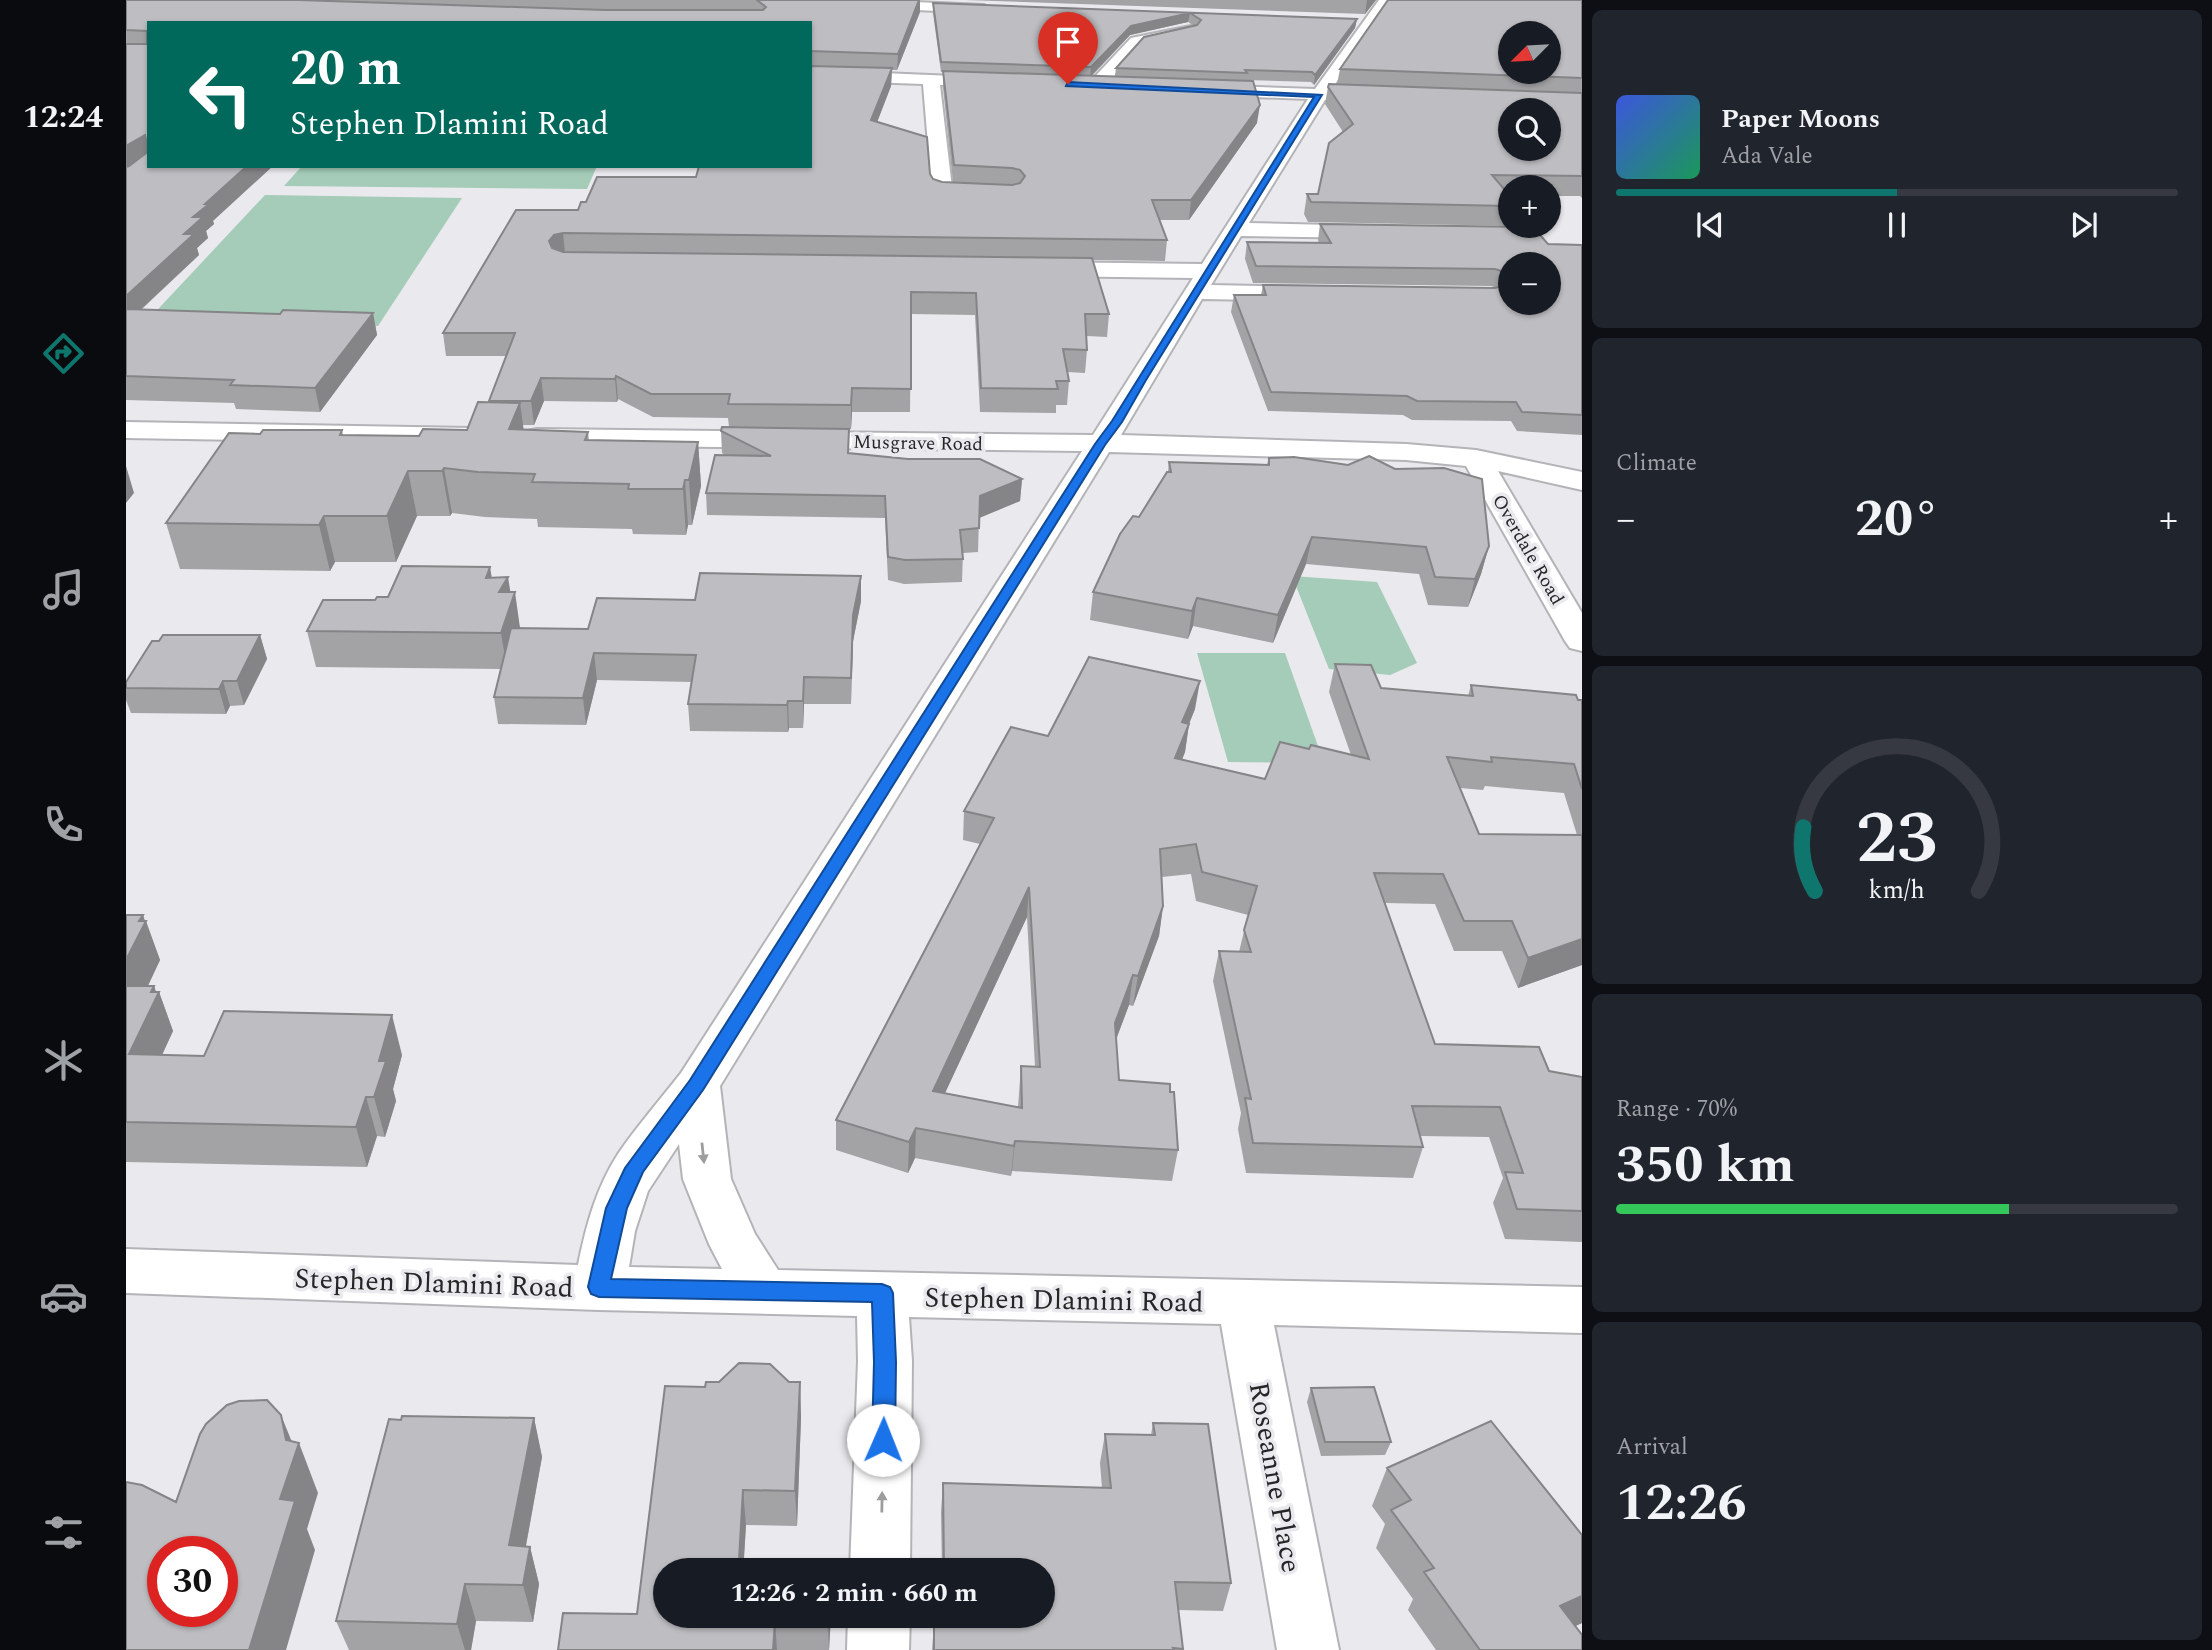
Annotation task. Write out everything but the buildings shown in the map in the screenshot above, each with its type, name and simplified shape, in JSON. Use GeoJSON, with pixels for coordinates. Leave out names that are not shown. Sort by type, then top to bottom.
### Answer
{"type":"FeatureCollection","features":[{"type":"Feature","properties":{"kind":"street"},"geometry":{"type":"LineString","coordinates":[[599,1287],[610,1231],[623,1191],[635,1168],[697,1085],[1100,444],[1117,422],[1319,95],[1386,0]]}},
{"type":"Feature","properties":{"kind":"street"},"geometry":{"type":"LineString","coordinates":[[853,3],[1000,9]]}},
{"type":"Feature","properties":{"kind":"street"},"geometry":{"type":"LineString","coordinates":[[1122,86],[1089,85],[1137,41],[1202,20]]}},
{"type":"Feature","properties":{"kind":"street"},"geometry":{"type":"LineString","coordinates":[[1349,21],[1371,22]]}},
{"type":"Feature","properties":{"kind":"street"},"geometry":{"type":"LineString","coordinates":[[812,75],[1013,82]]}},
{"type":"Feature","properties":{"kind":"street"},"geometry":{"type":"LineString","coordinates":[[931,80],[942,193],[999,196]]}},
{"type":"Feature","properties":{"kind":"street"},"geometry":{"type":"LineString","coordinates":[[1189,89],[1358,96]]}},
{"type":"Feature","properties":{"kind":"street"},"geometry":{"type":"LineString","coordinates":[[1234,229],[1398,232]]}},
{"type":"Feature","properties":{"kind":"street"},"geometry":{"type":"LineString","coordinates":[[1017,268],[1209,271]]}},
{"type":"Feature","properties":{"kind":"street"},"geometry":{"type":"LineString","coordinates":[[1196,292],[1330,294]]}},
{"type":"Feature","properties":{"kind":"street","name":"Musgrave Road"},"geometry":{"type":"LineString","coordinates":[[126,430],[1100,444],[1406,452],[1476,458],[1582,481]]}},
{"type":"Feature","properties":{"kind":"street","name":"Overdale Road"},"geometry":{"type":"LineString","coordinates":[[1476,458],[1582,641]]}},
{"type":"Feature","properties":{"kind":"street"},"geometry":{"type":"LineString","coordinates":[[697,1085],[707,1179],[734,1244],[762,1290]]}},
{"type":"Feature","properties":{"kind":"street","name":"Stephen Dlamini Road"},"geometry":{"type":"LineString","coordinates":[[126,1271],[599,1287],[1582,1310]]}},
{"type":"Feature","properties":{"kind":"street"},"geometry":{"type":"LineString","coordinates":[[880,1558],[885,1362],[882,1293]]}},
{"type":"Feature","properties":{"kind":"street","name":"Roseanne Place"},"geometry":{"type":"LineString","coordinates":[[1244,1304],[1308,1650]]}},
{"type":"Feature","properties":{"kind":"street"},"geometry":{"type":"LineString","coordinates":[[878,1650],[879,1628]]}},
{"type":"Feature","properties":{"kind":"green space"},"geometry":{"type":"Polygon","coordinates":[[[300,168],[596,168],[587,189],[284,186],[300,168]]]}},
{"type":"Feature","properties":{"kind":"green space"},"geometry":{"type":"Polygon","coordinates":[[[265,195],[462,198],[378,326],[146,322],[265,195]]]}},
{"type":"Feature","properties":{"kind":"green space"},"geometry":{"type":"Polygon","coordinates":[[[1292,576],[1377,582],[1417,663],[1390,675],[1329,669],[1292,576]]]}},
{"type":"Feature","properties":{"kind":"green space"},"geometry":{"type":"Polygon","coordinates":[[[1197,653],[1285,653],[1324,763],[1228,762],[1197,653]]]}},
{"type":"Feature","properties":{"kind":"route"},"geometry":{"type":"LineString","coordinates":[[883,1440],[885,1362],[882,1293],[599,1287],[616,1208],[635,1168],[697,1085],[1100,444],[1117,422],[1140,380],[1319,95],[1068,84]]}}]}
